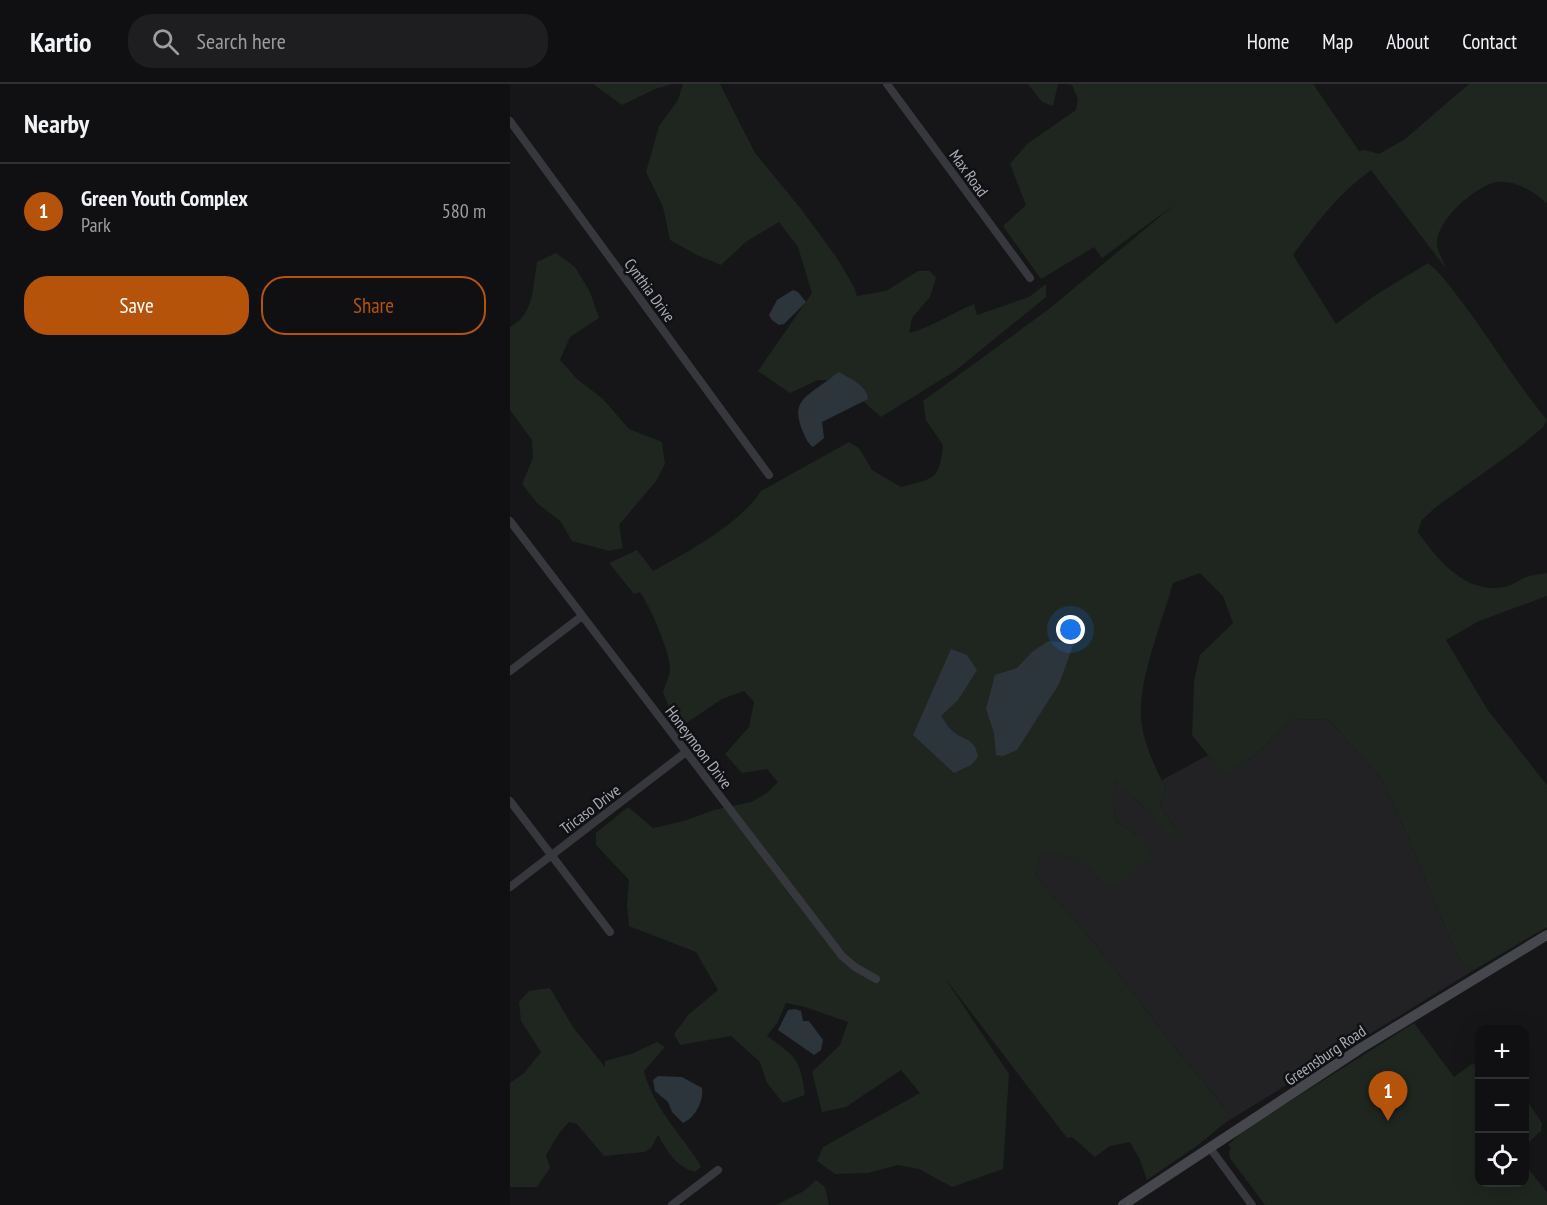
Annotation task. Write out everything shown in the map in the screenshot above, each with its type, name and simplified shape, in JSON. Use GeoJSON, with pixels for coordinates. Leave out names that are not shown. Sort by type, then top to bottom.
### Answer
{"type":"FeatureCollection","features":[{"type":"Feature","properties":{"kind":"main road","name":"Greensburg Road"},"geometry":{"type":"LineString","coordinates":[[1123,1205],[1367,1044],[1547,935]]}},
{"type":"Feature","properties":{"kind":"street","name":"Max Road"},"geometry":{"type":"LineString","coordinates":[[887,84],[1030,278]]}},
{"type":"Feature","properties":{"kind":"street","name":"Cynthia Drive"},"geometry":{"type":"LineString","coordinates":[[510,121],[769,475]]}},
{"type":"Feature","properties":{"kind":"street","name":"Honeymoon Drive"},"geometry":{"type":"LineString","coordinates":[[510,521],[842,956],[855,967],[876,979]]}},
{"type":"Feature","properties":{"kind":"street"},"geometry":{"type":"LineString","coordinates":[[510,671],[582,616]]}},
{"type":"Feature","properties":{"kind":"street","name":"Tricaso Drive"},"geometry":{"type":"LineString","coordinates":[[510,887],[686,752]]}},
{"type":"Feature","properties":{"kind":"street"},"geometry":{"type":"LineString","coordinates":[[510,801],[610,932]]}},
{"type":"Feature","properties":{"kind":"street"},"geometry":{"type":"LineString","coordinates":[[1210,1148],[1252,1205]]}},
{"type":"Feature","properties":{"kind":"street"},"geometry":{"type":"LineString","coordinates":[[672,1205],[718,1170]]}},
{"type":"Feature","properties":{"kind":"shaded area"},"geometry":{"type":"Polygon","coordinates":[[[593,84],[672,84],[655,89],[622,105],[593,84]]]}},
{"type":"Feature","properties":{"kind":"shaded area"},"geometry":{"type":"Polygon","coordinates":[[[683,84],[720,84],[755,153],[837,258],[857,296],[886,291],[918,271],[930,271],[936,278],[930,297],[912,318],[909,333],[974,304],[977,315],[1029,297],[1046,284],[1046,297],[955,371],[881,417],[840,381],[818,380],[790,393],[758,371],[812,293],[798,247],[779,222],[747,241],[721,265],[697,255],[670,240],[663,207],[646,172],[659,126],[678,100],[683,84]]]}},
{"type":"Feature","properties":{"kind":"shaded area"},"geometry":{"type":"Polygon","coordinates":[[[1028,84],[1058,84],[1053,106],[1042,102],[1028,84]]]}},
{"type":"Feature","properties":{"kind":"shaded area"},"geometry":{"type":"Polygon","coordinates":[[[1067,84],[1313,84],[1359,151],[1365,150],[1379,154],[1405,139],[1469,84],[1547,84],[1547,204],[1530,191],[1510,183],[1497,182],[1478,190],[1458,206],[1438,234],[1438,250],[1447,270],[1371,170],[1329,209],[1293,255],[1336,324],[1374,296],[1428,263],[1442,276],[1462,302],[1547,420],[1543,427],[1521,446],[1436,507],[1421,521],[1418,532],[1443,563],[1464,580],[1476,585],[1489,588],[1503,587],[1529,576],[1547,573],[1547,596],[1479,621],[1446,640],[1487,709],[1547,785],[1547,927],[1474,970],[1461,962],[1381,778],[1329,720],[1293,719],[1252,757],[1224,775],[1192,735],[1194,681],[1200,655],[1233,623],[1223,596],[1200,573],[1173,583],[1152,648],[1142,699],[1143,733],[1149,753],[1166,789],[1160,805],[1177,832],[1177,845],[1142,805],[1116,781],[1113,802],[1115,821],[1142,838],[1152,857],[1118,886],[1103,884],[1084,863],[1064,855],[1042,854],[1035,875],[1096,945],[1225,1109],[1225,1123],[1198,1145],[1147,1180],[1130,1142],[1110,1146],[1095,1157],[1072,1137],[1067,1138],[944,977],[1009,1074],[1003,1169],[952,1187],[919,1169],[898,1165],[868,1173],[835,1174],[817,1161],[823,1147],[920,1093],[901,1070],[846,1107],[822,1112],[812,1072],[840,1045],[848,1022],[786,1003],[777,1023],[767,1036],[795,1059],[801,1073],[805,1095],[783,1103],[767,1083],[760,1062],[731,1036],[680,1045],[674,1034],[689,1014],[718,990],[696,952],[629,926],[627,904],[629,880],[596,845],[596,833],[628,807],[653,828],[751,802],[767,793],[778,782],[767,769],[742,773],[725,754],[749,727],[754,702],[744,691],[722,699],[682,726],[676,725],[663,692],[670,670],[659,630],[640,592],[634,594],[609,563],[637,550],[653,571],[727,526],[752,503],[761,491],[849,442],[859,448],[872,470],[901,487],[921,482],[937,472],[943,445],[926,420],[923,401],[1049,309],[1174,205],[1102,258],[1094,247],[1041,279],[1003,226],[1026,205],[1010,164],[1027,144],[1076,110],[1078,99],[1072,85],[1067,84]]]}},
{"type":"Feature","properties":{"kind":"shaded area"},"geometry":{"type":"Polygon","coordinates":[[[556,253],[575,267],[590,292],[599,318],[570,337],[560,360],[577,379],[603,399],[629,429],[662,442],[665,464],[656,481],[619,525],[623,548],[609,551],[572,541],[561,522],[537,503],[522,484],[533,458],[532,440],[510,410],[510,327],[518,322],[528,307],[537,262],[556,253]]]}},
{"type":"Feature","properties":{"kind":"shaded area"},"geometry":{"type":"Polygon","coordinates":[[[793,290],[798,292],[806,302],[784,324],[779,325],[769,315],[777,300],[793,290]]]}},
{"type":"Feature","properties":{"kind":"shaded area"},"geometry":{"type":"Polygon","coordinates":[[[839,372],[861,386],[868,399],[822,422],[824,438],[813,447],[803,432],[798,415],[799,408],[810,393],[839,372]]]}},
{"type":"Feature","properties":{"kind":"shaded area"},"geometry":{"type":"Polygon","coordinates":[[[1048,641],[1074,643],[1059,684],[1017,750],[1003,756],[996,755],[994,733],[986,709],[995,675],[1017,668],[1032,652],[1048,641]]]}},
{"type":"Feature","properties":{"kind":"shaded area"},"geometry":{"type":"Polygon","coordinates":[[[951,649],[967,655],[977,670],[958,700],[941,716],[952,731],[972,743],[978,757],[971,765],[954,773],[913,735],[951,649]]]}},
{"type":"Feature","properties":{"kind":"shaded area"},"geometry":{"type":"Polygon","coordinates":[[[1293,719],[1329,720],[1381,778],[1461,962],[1474,970],[1225,1123],[1225,1109],[1096,945],[1035,875],[1042,854],[1059,854],[1082,860],[1103,884],[1142,838],[1115,821],[1113,802],[1116,780],[1142,805],[1177,832],[1160,805],[1166,789],[1162,780],[1208,755],[1224,774],[1252,757],[1293,719]]]}},
{"type":"Feature","properties":{"kind":"shaded area"},"geometry":{"type":"Polygon","coordinates":[[[550,988],[573,1027],[605,1067],[605,1061],[631,1054],[657,1042],[665,1047],[644,1071],[661,1109],[701,1167],[695,1172],[677,1162],[658,1135],[651,1148],[644,1152],[604,1156],[577,1124],[569,1122],[546,1155],[550,1168],[537,1187],[510,1187],[510,1083],[524,1073],[541,1052],[521,1021],[519,1002],[529,991],[550,988]]]}},
{"type":"Feature","properties":{"kind":"shaded area"},"geometry":{"type":"Polygon","coordinates":[[[788,1010],[801,1011],[803,1021],[809,1021],[823,1040],[821,1050],[814,1055],[778,1030],[788,1010]]]}},
{"type":"Feature","properties":{"kind":"shaded area"},"geometry":{"type":"Polygon","coordinates":[[[1414,1023],[1454,1077],[1473,1063],[1475,1066],[1475,1187],[1529,1187],[1529,1170],[1547,1192],[1547,1205],[1265,1205],[1230,1158],[1231,1148],[1228,1145],[1242,1132],[1414,1023]]]}},
{"type":"Feature","properties":{"kind":"shaded area"},"geometry":{"type":"Polygon","coordinates":[[[658,1076],[682,1077],[702,1088],[700,1103],[695,1113],[687,1121],[683,1123],[672,1112],[668,1102],[655,1091],[653,1080],[658,1076]]]}},
{"type":"Feature","properties":{"kind":"shaded area"},"geometry":{"type":"Polygon","coordinates":[[[1529,1104],[1542,1123],[1541,1131],[1529,1142],[1529,1104]]]}},
{"type":"Feature","properties":{"kind":"shaded area"},"geometry":{"type":"Polygon","coordinates":[[[816,1180],[825,1187],[829,1205],[776,1205],[804,1191],[816,1180]]]}},
{"type":"Feature","properties":{"kind":"place","name":"Green Youth Complex"},"geometry":{"type":"Point","coordinates":[1388,1121]}}]}
